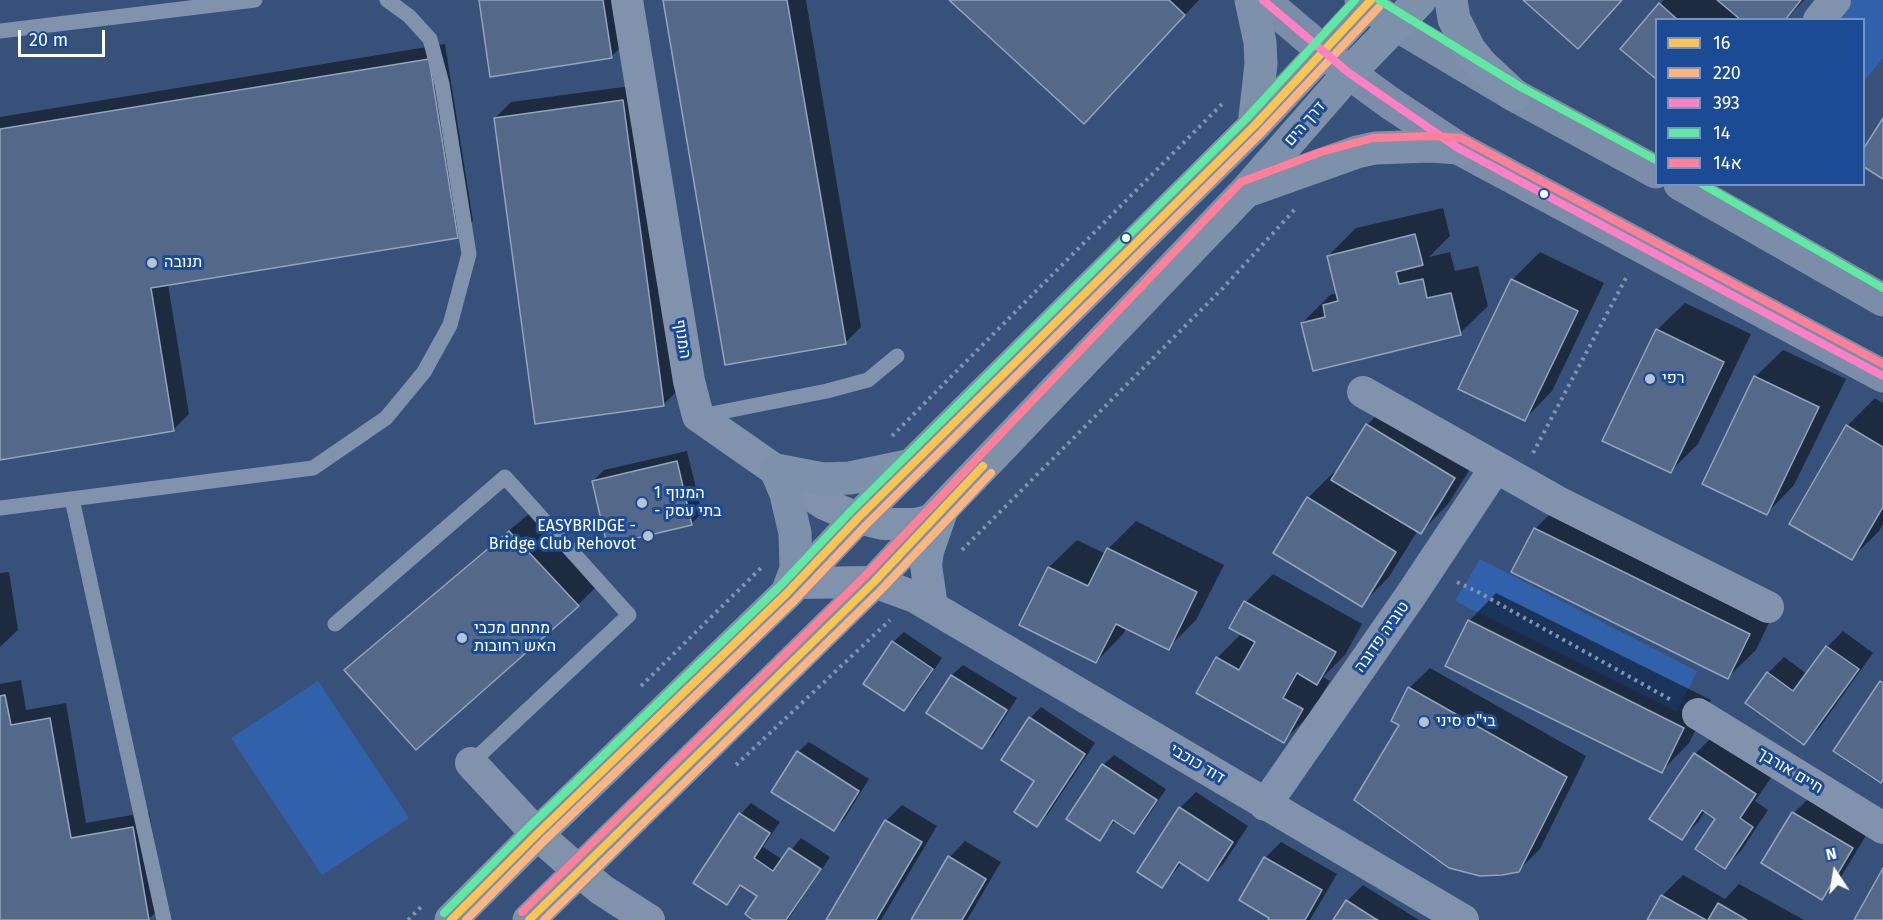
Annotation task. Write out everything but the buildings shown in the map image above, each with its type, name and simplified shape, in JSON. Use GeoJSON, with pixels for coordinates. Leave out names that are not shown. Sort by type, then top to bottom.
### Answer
{"type":"FeatureCollection","features":[{"type":"Feature","properties":{"kind":"main road"},"geometry":{"type":"LineString","coordinates":[[1251,0],[1259,34],[1262,64],[1254,126]]}},
{"type":"Feature","properties":{"kind":"main road","name":"דרך הים"},"geometry":{"type":"LineString","coordinates":[[529,920],[874,582],[1245,192],[1349,74],[1420,0]]}},
{"type":"Feature","properties":{"kind":"main road"},"geometry":{"type":"LineString","coordinates":[[1451,0],[1454,18],[1469,49],[1481,64],[1514,95]]}},
{"type":"Feature","properties":{"kind":"main road"},"geometry":{"type":"LineString","coordinates":[[451,920],[792,588],[858,518],[1254,126],[1366,1]]}},
{"type":"Feature","properties":{"kind":"main road"},"geometry":{"type":"LineString","coordinates":[[1245,192],[1325,162],[1375,148],[1431,146],[1458,148]]}},
{"type":"Feature","properties":{"kind":"main road"},"geometry":{"type":"LineString","coordinates":[[776,470],[822,479],[850,478],[912,465]]}},
{"type":"Feature","properties":{"kind":"main road"},"geometry":{"type":"LineString","coordinates":[[776,470],[786,494],[795,533],[796,569],[792,588]]}},
{"type":"Feature","properties":{"kind":"street","name":"המנוף"},"geometry":{"type":"LineString","coordinates":[[627,0],[689,381],[698,416]]}},
{"type":"Feature","properties":{"kind":"street"},"geometry":{"type":"LineString","coordinates":[[1263,0],[1349,74],[1458,148],[1883,376]]}},
{"type":"Feature","properties":{"kind":"street"},"geometry":{"type":"LineString","coordinates":[[1821,18],[1835,0]]}},
{"type":"Feature","properties":{"kind":"street"},"geometry":{"type":"LineString","coordinates":[[1366,1],[1395,24],[1514,95],[1655,170]]}},
{"type":"Feature","properties":{"kind":"street"},"geometry":{"type":"LineString","coordinates":[[1686,186],[1883,300]]}},
{"type":"Feature","properties":{"kind":"street"},"geometry":{"type":"LineString","coordinates":[[1363,392],[1556,501],[1768,608]]}},
{"type":"Feature","properties":{"kind":"street"},"geometry":{"type":"LineString","coordinates":[[698,416],[824,504],[858,518],[883,524],[915,524],[937,514]]}},
{"type":"Feature","properties":{"kind":"street","name":"טוביה פדובה"},"geometry":{"type":"LineString","coordinates":[[1264,805],[1428,569],[1507,473]]}},
{"type":"Feature","properties":{"kind":"street"},"geometry":{"type":"LineString","coordinates":[[923,602],[928,550],[937,514]]}},
{"type":"Feature","properties":{"kind":"street","name":"דוד כוכבי"},"geometry":{"type":"LineString","coordinates":[[792,588],[874,582],[923,602],[1462,920]]}},
{"type":"Feature","properties":{"kind":"street","name":"חיים אורבך"},"geometry":{"type":"LineString","coordinates":[[1698,714],[1883,828]]}},
{"type":"Feature","properties":{"kind":"street"},"geometry":{"type":"LineString","coordinates":[[471,763],[537,834],[580,872],[602,890],[649,920]]}},
{"type":"Feature","properties":{"kind":"lane"},"geometry":{"type":"LineString","coordinates":[[0,31],[255,0]]}},
{"type":"Feature","properties":{"kind":"lane"},"geometry":{"type":"LineString","coordinates":[[0,508],[313,468],[386,418],[424,372],[450,326],[469,254],[442,84],[430,39],[410,16],[387,0]]}},
{"type":"Feature","properties":{"kind":"lane"},"geometry":{"type":"LineString","coordinates":[[698,416],[827,391],[868,380],[897,356]]}},
{"type":"Feature","properties":{"kind":"lane"},"geometry":{"type":"LineString","coordinates":[[334,624],[506,477],[630,615],[471,763]]}},
{"type":"Feature","properties":{"kind":"lane"},"geometry":{"type":"LineString","coordinates":[[72,499],[164,920]]}},
{"type":"Feature","properties":{"kind":"path"},"geometry":{"type":"LineString","coordinates":[[961,550],[1223,288],[1300,204]]}},
{"type":"Feature","properties":{"kind":"path"},"geometry":{"type":"LineString","coordinates":[[1507,473],[1643,247]]}},
{"type":"Feature","properties":{"kind":"path"},"geometry":{"type":"LineString","coordinates":[[1428,569],[1478,592],[1698,714]]}},
{"type":"Feature","properties":{"kind":"path"},"geometry":{"type":"LineString","coordinates":[[732,768],[923,602]]}},
{"type":"Feature","properties":{"kind":"shaded area"},"geometry":{"type":"Polygon","coordinates":[[[1852,0],[1883,0],[1883,58],[1865,80],[1865,18],[1838,18],[1852,0]]]}},
{"type":"Feature","properties":{"kind":"shaded area"},"geometry":{"type":"Polygon","coordinates":[[[1480,559],[1697,671],[1677,712],[1455,601],[1480,559]]]}},
{"type":"Feature","properties":{"kind":"shaded area"},"geometry":{"type":"Polygon","coordinates":[[[318,681],[409,818],[322,875],[231,738],[318,681]]]}},
{"type":"Feature","properties":{"kind":"transit line","name":"393"},"geometry":{"type":"LineString","coordinates":[[1263,0],[1349,73],[1458,148],[1883,376]]}},
{"type":"Feature","properties":{"kind":"transit line","name":"14"},"geometry":{"type":"LineString","coordinates":[[444,913],[530,826],[780,586],[851,511],[1246,119],[1355,0]]}},
{"type":"Feature","properties":{"kind":"transit line","name":"16"},"geometry":{"type":"LineString","coordinates":[[451,920],[787,593],[858,518],[1254,126],[1371,0]]}},
{"type":"Feature","properties":{"kind":"transit line","name":"14"},"geometry":{"type":"LineString","coordinates":[[1379,0],[1519,86],[1655,159]]}},
{"type":"Feature","properties":{"kind":"transit line","name":"220"},"geometry":{"type":"LineString","coordinates":[[466,920],[544,841],[794,601],[866,525],[1261,133],[1379,7]]}},
{"type":"Feature","properties":{"kind":"transit line","name":"14א"},"geometry":{"type":"LineString","coordinates":[[522,912],[866,575],[1241,182],[1321,152],[1373,138],[1431,136],[1461,138],[1883,364]]}},
{"type":"Feature","properties":{"kind":"transit line","name":"14"},"geometry":{"type":"LineString","coordinates":[[1705,186],[1883,288]]}},
{"type":"Feature","properties":{"kind":"transit line","name":"16"},"geometry":{"type":"LineString","coordinates":[[529,920],[874,582],[983,466]]}},
{"type":"Feature","properties":{"kind":"transit line","name":"220"},"geometry":{"type":"LineString","coordinates":[[544,920],[881,590],[991,473]]}},
{"type":"Feature","properties":{"kind":"place","name":"תנובה"},"geometry":{"type":"Point","coordinates":[152,263]}},
{"type":"Feature","properties":{"kind":"place","name":"רפי"},"geometry":{"type":"Point","coordinates":[1650,379]}},
{"type":"Feature","properties":{"kind":"place","name":"המנוף 1 - בתי עסק"},"geometry":{"type":"Point","coordinates":[642,503]}},
{"type":"Feature","properties":{"kind":"place","name":"EASYBRIDGE - Bridge Club Rehovot"},"geometry":{"type":"Point","coordinates":[648,536]}},
{"type":"Feature","properties":{"kind":"place","name":"מתחם מכבי האש רחובות"},"geometry":{"type":"Point","coordinates":[462,638]}},
{"type":"Feature","properties":{"kind":"place","name":"בי\"ס סיני"},"geometry":{"type":"Point","coordinates":[1424,722]}}]}
